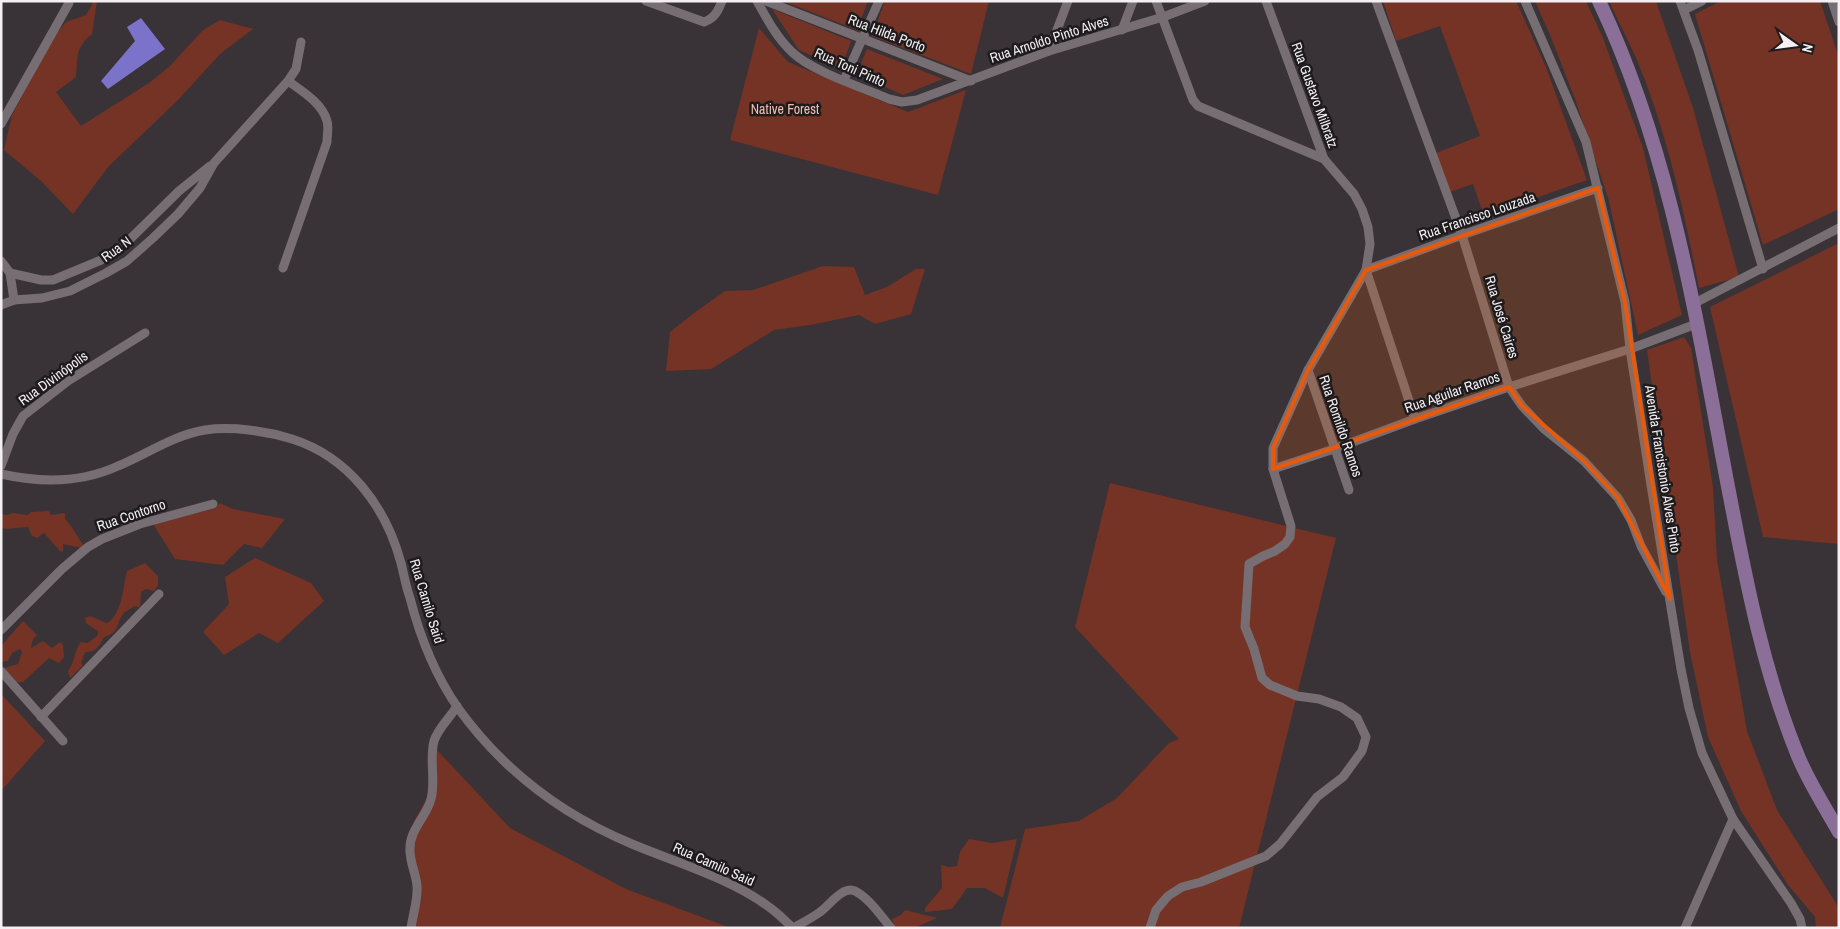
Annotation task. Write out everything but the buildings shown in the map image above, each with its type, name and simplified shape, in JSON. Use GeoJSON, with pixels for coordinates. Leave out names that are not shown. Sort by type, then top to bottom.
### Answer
{"type":"FeatureCollection","features":[{"type":"Feature","properties":{"kind":"main road"},"geometry":{"type":"LineString","coordinates":[[1598,1],[1614,32],[1639,95],[1667,186],[1684,255],[1750,599],[1769,671],[1796,752],[1839,832]]}},
{"type":"Feature","properties":{"kind":"street"},"geometry":{"type":"LineString","coordinates":[[646,2],[704,22],[711,19],[717,12],[722,1]]}},
{"type":"Feature","properties":{"kind":"street","name":"Rua Toni Pinto"},"geometry":{"type":"LineString","coordinates":[[757,1],[772,28],[792,53],[807,63],[844,80],[889,99],[902,102]]}},
{"type":"Feature","properties":{"kind":"street","name":"Rua Hilda Porto"},"geometry":{"type":"LineString","coordinates":[[766,1],[971,81]]}},
{"type":"Feature","properties":{"kind":"street"},"geometry":{"type":"LineString","coordinates":[[844,80],[879,1]]}},
{"type":"Feature","properties":{"kind":"street"},"geometry":{"type":"LineString","coordinates":[[1049,51],[1067,3],[1057,1]]}},
{"type":"Feature","properties":{"kind":"street"},"geometry":{"type":"LineString","coordinates":[[1122,30],[1133,1]]}},
{"type":"Feature","properties":{"kind":"street"},"geometry":{"type":"LineString","coordinates":[[1156,1],[1193,100],[1198,106],[1324,159]]}},
{"type":"Feature","properties":{"kind":"street","name":"Rua Arnoldo Pinto Alves"},"geometry":{"type":"LineString","coordinates":[[902,102],[917,100],[1049,51],[1163,17],[1205,1]]}},
{"type":"Feature","properties":{"kind":"street","name":"Rua Gustavo Milbratz"},"geometry":{"type":"LineString","coordinates":[[1266,1],[1324,159],[1354,194],[1362,209],[1368,226],[1370,244],[1366,270],[1415,419]]}},
{"type":"Feature","properties":{"kind":"street","name":"Rua José Caires"},"geometry":{"type":"LineString","coordinates":[[1376,1],[1462,235],[1509,387],[1527,412],[1544,429],[1584,461],[1618,498],[1631,520],[1641,546],[1670,599]]}},
{"type":"Feature","properties":{"kind":"street","name":"Avenida Francistonio Alves Pinto"},"geometry":{"type":"LineString","coordinates":[[1525,1],[1586,142],[1625,302],[1630,348],[1670,599],[1689,708],[1702,753],[1733,819],[1791,903],[1800,919],[1802,928]]}},
{"type":"Feature","properties":{"kind":"street"},"geometry":{"type":"LineString","coordinates":[[1702,1],[1682,6],[1698,50],[1763,269]]}},
{"type":"Feature","properties":{"kind":"street"},"geometry":{"type":"LineString","coordinates":[[1832,1],[1839,22]]}},
{"type":"Feature","properties":{"kind":"street"},"geometry":{"type":"LineString","coordinates":[[1,124],[70,3]]}},
{"type":"Feature","properties":{"kind":"street","name":"Rua N"},"geometry":{"type":"LineString","coordinates":[[10,272],[41,280],[53,280],[106,258],[130,239],[179,191],[214,163],[288,81],[296,69],[301,42]]}},
{"type":"Feature","properties":{"kind":"street"},"geometry":{"type":"LineString","coordinates":[[283,268],[327,142],[328,122],[322,110],[305,93],[288,81]]}},
{"type":"Feature","properties":{"kind":"street","name":"Rua N"},"geometry":{"type":"LineString","coordinates":[[1,305],[14,300],[42,298],[70,291],[120,265],[139,250],[183,208],[200,188],[214,163]]}},
{"type":"Feature","properties":{"kind":"street","name":"Rua Francisco Louzada"},"geometry":{"type":"LineString","coordinates":[[1366,270],[1598,188]]}},
{"type":"Feature","properties":{"kind":"street"},"geometry":{"type":"LineString","coordinates":[[1693,304],[1839,228]]}},
{"type":"Feature","properties":{"kind":"street"},"geometry":{"type":"LineString","coordinates":[[130,239],[139,250]]}},
{"type":"Feature","properties":{"kind":"street"},"geometry":{"type":"LineString","coordinates":[[1,261],[10,272],[14,300]]}},
{"type":"Feature","properties":{"kind":"street"},"geometry":{"type":"LineString","coordinates":[[1150,928],[1156,910],[1168,896],[1182,888],[1202,882],[1266,856],[1280,844],[1318,796],[1343,777],[1362,751],[1366,737],[1357,718],[1342,707],[1319,699],[1297,696],[1270,685],[1262,678],[1258,670],[1254,649],[1245,627],[1249,564],[1275,551],[1285,544],[1290,537],[1290,526],[1273,468],[1273,448],[1308,370],[1366,270]]}},
{"type":"Feature","properties":{"kind":"street"},"geometry":{"type":"LineString","coordinates":[[41,280],[42,298]]}},
{"type":"Feature","properties":{"kind":"street","name":"Rua Aguilar Ramos"},"geometry":{"type":"LineString","coordinates":[[1273,468],[1334,449],[1415,419],[1630,348],[1696,324]]}},
{"type":"Feature","properties":{"kind":"street","name":"Rua Divinópolis"},"geometry":{"type":"LineString","coordinates":[[1,466],[23,416],[68,381],[145,333]]}},
{"type":"Feature","properties":{"kind":"street","name":"Rua Romildo Ramos"},"geometry":{"type":"LineString","coordinates":[[1308,370],[1349,490]]}},
{"type":"Feature","properties":{"kind":"street","name":"Rua Camilo Said"},"geometry":{"type":"LineString","coordinates":[[1,474],[40,481],[57,481],[96,475],[179,437],[202,430],[219,428],[278,435],[293,439],[325,453],[354,476],[385,521],[401,561],[410,599],[429,655],[441,681],[481,739],[500,758],[575,817],[630,844],[727,883],[769,906],[793,928]]}},
{"type":"Feature","properties":{"kind":"street","name":"Rua Contorno"},"geometry":{"type":"LineString","coordinates":[[1,630],[62,569],[102,538],[140,524],[213,504]]}},
{"type":"Feature","properties":{"kind":"street"},"geometry":{"type":"LineString","coordinates":[[41,717],[159,594]]}},
{"type":"Feature","properties":{"kind":"street"},"geometry":{"type":"LineString","coordinates":[[1,671],[64,741]]}},
{"type":"Feature","properties":{"kind":"street"},"geometry":{"type":"LineString","coordinates":[[411,928],[417,899],[417,885],[411,864],[411,840],[432,798],[434,743],[438,731],[457,706]]}},
{"type":"Feature","properties":{"kind":"street"},"geometry":{"type":"LineString","coordinates":[[1686,928],[1733,819]]}},
{"type":"Feature","properties":{"kind":"street"},"geometry":{"type":"LineString","coordinates":[[793,928],[820,912],[841,893],[850,890],[856,891],[868,902],[891,928]]}},
{"type":"Feature","properties":{"kind":"highlighted area"},"geometry":{"type":"Polygon","coordinates":[[[1598,188],[1625,302],[1670,599],[1618,498],[1584,461],[1522,406],[1509,387],[1273,469],[1273,448],[1308,370],[1366,270],[1598,188]]]}},
{"type":"Feature","properties":{"kind":"green space"},"geometry":{"type":"Polygon","coordinates":[[[92,1],[97,1],[92,34],[78,53],[76,77],[56,92],[81,126],[149,83],[170,66],[203,30],[220,20],[253,29],[220,54],[179,99],[108,167],[73,214],[41,181],[4,150],[12,115],[55,35],[66,22],[86,15],[92,5],[92,1]]]}},
{"type":"Feature","properties":{"kind":"green space"},"geometry":{"type":"Polygon","coordinates":[[[783,1],[868,1],[857,30],[783,1]]]}},
{"type":"Feature","properties":{"kind":"green space"},"geometry":{"type":"Polygon","coordinates":[[[885,1],[989,1],[971,74],[872,36],[885,1]]]}},
{"type":"Feature","properties":{"kind":"green space"},"geometry":{"type":"Polygon","coordinates":[[[1383,1],[1516,1],[1546,67],[1587,180],[1484,216],[1473,184],[1450,192],[1436,153],[1480,136],[1440,26],[1396,41],[1383,1]]]}},
{"type":"Feature","properties":{"kind":"green space"},"geometry":{"type":"Polygon","coordinates":[[[1535,1],[1586,1],[1603,38],[1643,148],[1682,315],[1638,335],[1609,201],[1575,99],[1535,1]]]}},
{"type":"Feature","properties":{"kind":"green space"},"geometry":{"type":"Polygon","coordinates":[[[1609,1],[1656,1],[1693,108],[1739,277],[1699,288],[1681,201],[1666,143],[1648,87],[1609,1]]]}},
{"type":"Feature","properties":{"kind":"green space"},"geometry":{"type":"Polygon","coordinates":[[[1721,1],[1820,1],[1839,58],[1839,209],[1763,245],[1695,14],[1721,1]]]}},
{"type":"Feature","properties":{"kind":"green space"},"geometry":{"type":"Polygon","coordinates":[[[772,9],[851,41],[841,69],[799,50],[772,9]]]}},
{"type":"Feature","properties":{"kind":"green space","name":"Native Forest"},"geometry":{"type":"Polygon","coordinates":[[[759,28],[788,62],[908,112],[966,90],[938,195],[730,140],[759,28]]]}},
{"type":"Feature","properties":{"kind":"green space"},"geometry":{"type":"Polygon","coordinates":[[[867,49],[943,79],[903,95],[857,74],[867,49]]]}},
{"type":"Feature","properties":{"kind":"green space"},"geometry":{"type":"Polygon","coordinates":[[[1839,243],[1839,544],[1763,537],[1710,307],[1839,243]]]}},
{"type":"Feature","properties":{"kind":"green space"},"geometry":{"type":"Polygon","coordinates":[[[823,266],[854,267],[865,295],[887,287],[916,269],[925,269],[911,314],[875,324],[859,315],[774,330],[711,369],[666,371],[670,332],[725,291],[753,290],[823,266]]]}},
{"type":"Feature","properties":{"kind":"green space"},"geometry":{"type":"Polygon","coordinates":[[[1684,337],[1691,348],[1713,487],[1717,560],[1747,731],[1777,810],[1839,908],[1839,928],[1816,928],[1815,917],[1788,885],[1741,811],[1708,737],[1690,652],[1647,350],[1684,337]]]}},
{"type":"Feature","properties":{"kind":"green space"},"geometry":{"type":"Polygon","coordinates":[[[1110,483],[1336,538],[1239,928],[1000,928],[1025,829],[1079,821],[1117,798],[1169,743],[1179,739],[1075,627],[1110,483]]]}},
{"type":"Feature","properties":{"kind":"green space"},"geometry":{"type":"Polygon","coordinates":[[[220,503],[233,509],[285,519],[262,548],[244,544],[223,565],[175,559],[153,524],[216,508],[220,503]]]}},
{"type":"Feature","properties":{"kind":"green space"},"geometry":{"type":"Polygon","coordinates":[[[49,511],[51,515],[65,513],[65,519],[83,545],[81,548],[63,544],[63,552],[44,533],[37,538],[32,536],[28,527],[5,529],[1,527],[1,514],[28,515],[31,512],[49,511]]]}},
{"type":"Feature","properties":{"kind":"green space"},"geometry":{"type":"Polygon","coordinates":[[[255,558],[311,583],[324,601],[278,643],[259,633],[224,655],[203,632],[229,604],[225,577],[255,558]]]}},
{"type":"Feature","properties":{"kind":"green space"},"geometry":{"type":"Polygon","coordinates":[[[145,563],[158,576],[158,585],[154,591],[146,589],[141,592],[140,607],[134,606],[125,612],[113,633],[104,637],[95,650],[85,652],[81,663],[83,665],[70,678],[68,671],[79,645],[81,642],[88,643],[98,635],[98,631],[86,623],[85,618],[90,616],[107,623],[112,619],[119,607],[127,571],[145,563]]]}},
{"type":"Feature","properties":{"kind":"green space"},"geometry":{"type":"Polygon","coordinates":[[[23,621],[37,635],[33,639],[31,648],[43,641],[52,648],[60,642],[63,645],[64,657],[59,663],[49,658],[23,682],[17,682],[4,668],[18,664],[22,652],[20,649],[12,653],[8,661],[1,662],[1,646],[23,621]]]}},
{"type":"Feature","properties":{"kind":"green space"},"geometry":{"type":"Polygon","coordinates":[[[1,694],[45,741],[1,791],[1,694]]]}},
{"type":"Feature","properties":{"kind":"green space"},"geometry":{"type":"Polygon","coordinates":[[[438,751],[510,828],[626,889],[731,928],[414,928],[414,821],[429,795],[430,757],[438,751]]]}},
{"type":"Feature","properties":{"kind":"green space"},"geometry":{"type":"Polygon","coordinates":[[[969,839],[992,843],[1017,839],[1003,898],[985,888],[967,888],[952,909],[925,912],[925,908],[942,888],[941,865],[957,866],[960,852],[969,839]]]}},
{"type":"Feature","properties":{"kind":"green space"},"geometry":{"type":"Polygon","coordinates":[[[905,910],[937,918],[914,928],[895,928],[892,919],[901,915],[905,910]]]}},
{"type":"Feature","properties":{"kind":"shaded area"},"geometry":{"type":"Polygon","coordinates":[[[141,18],[165,49],[108,89],[101,81],[135,41],[127,27],[141,18]]]}}]}
